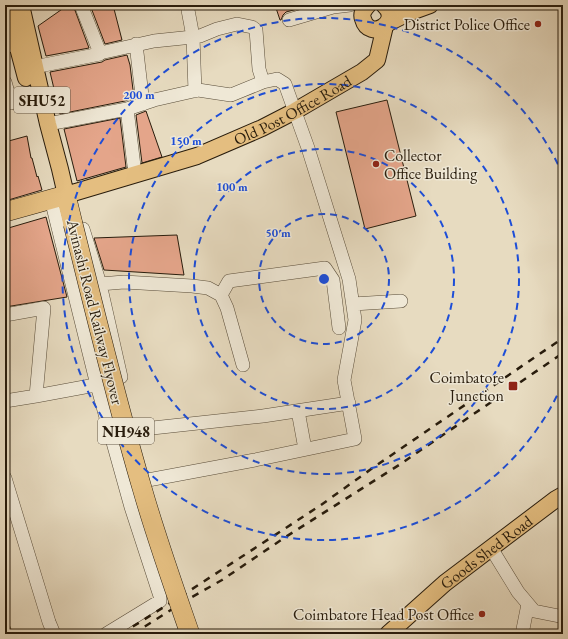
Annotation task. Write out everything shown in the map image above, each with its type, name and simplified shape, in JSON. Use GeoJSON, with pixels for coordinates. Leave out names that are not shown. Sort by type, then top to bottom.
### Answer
{"type":"FeatureCollection","features":[{"type":"Feature","properties":{"kind":"highway"},"geometry":{"type":"LineString","coordinates":[[5,212],[58,201]]}},
{"type":"Feature","properties":{"kind":"highway"},"geometry":{"type":"LineString","coordinates":[[5,222],[58,201]]}},
{"type":"Feature","properties":{"kind":"highway","name":"Avinashi Road Railway Flyover"},"geometry":{"type":"LineString","coordinates":[[58,201],[69,225],[160,548],[190,634]]}},
{"type":"Feature","properties":{"kind":"highway","name":"Avinashi Road Railway Flyover"},"geometry":{"type":"LineString","coordinates":[[69,225],[113,416],[131,482],[181,634]]}},
{"type":"Feature","properties":{"kind":"main road"},"geometry":{"type":"LineString","coordinates":[[377,60],[386,24],[389,18],[388,10],[384,5]]}},
{"type":"Feature","properties":{"kind":"main road"},"geometry":{"type":"LineString","coordinates":[[364,13],[372,29],[377,30],[408,13],[430,5]]}},
{"type":"Feature","properties":{"kind":"main road","name":"SHU52"},"geometry":{"type":"LineString","coordinates":[[18,7],[10,24],[11,45],[58,201]]}},
{"type":"Feature","properties":{"kind":"main road","name":"SHU52"},"geometry":{"type":"LineString","coordinates":[[18,7],[60,169],[58,201]]}},
{"type":"Feature","properties":{"kind":"main road"},"geometry":{"type":"LineString","coordinates":[[364,13],[372,36],[377,60]]}},
{"type":"Feature","properties":{"kind":"main road","name":"Old Post Office Road"},"geometry":{"type":"LineString","coordinates":[[58,201],[135,174],[197,156],[262,128],[295,111],[362,72],[377,60]]}},
{"type":"Feature","properties":{"kind":"main road","name":"Goods Shed Road"},"geometry":{"type":"LineString","coordinates":[[391,632],[445,583],[563,495]]}},
{"type":"Feature","properties":{"kind":"main road"},"geometry":{"type":"LineString","coordinates":[[181,634],[190,630],[194,634]]}},
{"type":"Feature","properties":{"kind":"main road"},"geometry":{"type":"LineString","coordinates":[[379,634],[391,632]]}},
{"type":"Feature","properties":{"kind":"street"},"geometry":{"type":"LineString","coordinates":[[81,5],[100,53],[136,44],[200,36],[217,29],[237,24],[252,27],[256,30],[259,69],[263,82]]}},
{"type":"Feature","properties":{"kind":"street"},"geometry":{"type":"LineString","coordinates":[[289,20],[333,7],[350,5]]}},
{"type":"Feature","properties":{"kind":"street"},"geometry":{"type":"LineString","coordinates":[[188,10],[193,37],[195,91]]}},
{"type":"Feature","properties":{"kind":"street"},"geometry":{"type":"LineString","coordinates":[[136,44],[143,104]]}},
{"type":"Feature","properties":{"kind":"street"},"geometry":{"type":"LineString","coordinates":[[34,67],[100,54]]}},
{"type":"Feature","properties":{"kind":"street"},"geometry":{"type":"LineString","coordinates":[[48,124],[127,109],[154,100],[198,90],[231,95],[263,82],[277,79],[285,84],[295,111],[311,156],[349,279],[355,320],[344,380],[355,439],[148,480]]}},
{"type":"Feature","properties":{"kind":"street"},"geometry":{"type":"LineString","coordinates":[[5,82],[11,103]]}},
{"type":"Feature","properties":{"kind":"street"},"geometry":{"type":"LineString","coordinates":[[127,109],[135,174]]}},
{"type":"Feature","properties":{"kind":"street"},"geometry":{"type":"LineString","coordinates":[[58,201],[79,216],[100,284],[110,386],[131,507],[160,596],[160,601],[106,634]]}},
{"type":"Feature","properties":{"kind":"street"},"geometry":{"type":"LineString","coordinates":[[58,201],[110,386],[134,430],[178,577],[157,587]]}},
{"type":"Feature","properties":{"kind":"street"},"geometry":{"type":"LineString","coordinates":[[221,295],[229,281],[325,268],[333,280],[339,328]]}},
{"type":"Feature","properties":{"kind":"street"},"geometry":{"type":"LineString","coordinates":[[100,284],[124,282],[192,286],[208,288],[221,295],[227,308],[243,365]]}},
{"type":"Feature","properties":{"kind":"street"},"geometry":{"type":"LineString","coordinates":[[353,304],[402,301]]}},
{"type":"Feature","properties":{"kind":"street"},"geometry":{"type":"LineString","coordinates":[[5,315],[44,308],[36,396]]}},
{"type":"Feature","properties":{"kind":"street"},"geometry":{"type":"LineString","coordinates":[[5,401],[110,386]]}},
{"type":"Feature","properties":{"kind":"street"},"geometry":{"type":"LineString","coordinates":[[134,430],[255,417],[349,404]]}},
{"type":"Feature","properties":{"kind":"street"},"geometry":{"type":"LineString","coordinates":[[298,411],[305,450]]}},
{"type":"Feature","properties":{"kind":"street"},"geometry":{"type":"LineString","coordinates":[[5,478],[54,634]]}},
{"type":"Feature","properties":{"kind":"street"},"geometry":{"type":"LineString","coordinates":[[491,548],[518,592],[534,612],[563,616]]}},
{"type":"Feature","properties":{"kind":"street"},"geometry":{"type":"LineString","coordinates":[[522,634],[528,604]]}},
{"type":"Feature","properties":{"kind":"green space"},"geometry":{"type":"Polygon","coordinates":[[[5,615],[13,634],[5,634],[5,615]]]}},
{"type":"Feature","properties":{"kind":"building"},"geometry":{"type":"Polygon","coordinates":[[[68,5],[73,5],[89,48],[46,56],[38,26],[68,5]]]}},
{"type":"Feature","properties":{"kind":"building"},"geometry":{"type":"Polygon","coordinates":[[[90,5],[113,5],[122,40],[105,44],[90,5]]]}},
{"type":"Feature","properties":{"kind":"building"},"geometry":{"type":"Polygon","coordinates":[[[275,5],[304,5],[305,7],[286,12],[280,20],[275,5]]]}},
{"type":"Feature","properties":{"kind":"building"},"geometry":{"type":"Polygon","coordinates":[[[127,55],[130,65],[134,98],[60,114],[50,72],[102,62],[127,55]]]}},
{"type":"Feature","properties":{"kind":"building","name":"Collector Office Building"},"geometry":{"type":"Polygon","coordinates":[[[387,100],[416,216],[365,229],[336,112],[387,100]]]}},
{"type":"Feature","properties":{"kind":"building"},"geometry":{"type":"Polygon","coordinates":[[[146,111],[162,157],[142,163],[136,115],[146,111]]]}},
{"type":"Feature","properties":{"kind":"building"},"geometry":{"type":"Polygon","coordinates":[[[120,118],[126,167],[77,181],[64,129],[120,118]]]}},
{"type":"Feature","properties":{"kind":"building"},"geometry":{"type":"Polygon","coordinates":[[[27,136],[31,158],[42,190],[5,201],[5,142],[27,136]]]}},
{"type":"Feature","properties":{"kind":"building"},"geometry":{"type":"Polygon","coordinates":[[[46,217],[67,297],[5,307],[5,229],[46,217]]]}},
{"type":"Feature","properties":{"kind":"building"},"geometry":{"type":"Polygon","coordinates":[[[177,235],[184,275],[104,270],[94,238],[177,235]]]}},
{"type":"Feature","properties":{"kind":"railway"},"geometry":{"type":"LineString","coordinates":[[121,634],[321,505],[563,338]]}},
{"type":"Feature","properties":{"kind":"railway"},"geometry":{"type":"LineString","coordinates":[[133,634],[185,601],[222,580],[284,538],[399,465],[563,353]]}},
{"type":"Feature","properties":{"kind":"place","name":"District Police Office"},"geometry":{"type":"Point","coordinates":[538,24]}},
{"type":"Feature","properties":{"kind":"place","name":"Collector Office Building"},"geometry":{"type":"Point","coordinates":[376,164]}},
{"type":"Feature","properties":{"kind":"place","name":"Coimbatore Junction"},"geometry":{"type":"Point","coordinates":[513,386]}},
{"type":"Feature","properties":{"kind":"place","name":"Coimbatore Head Post Office"},"geometry":{"type":"Point","coordinates":[482,614]}}]}
